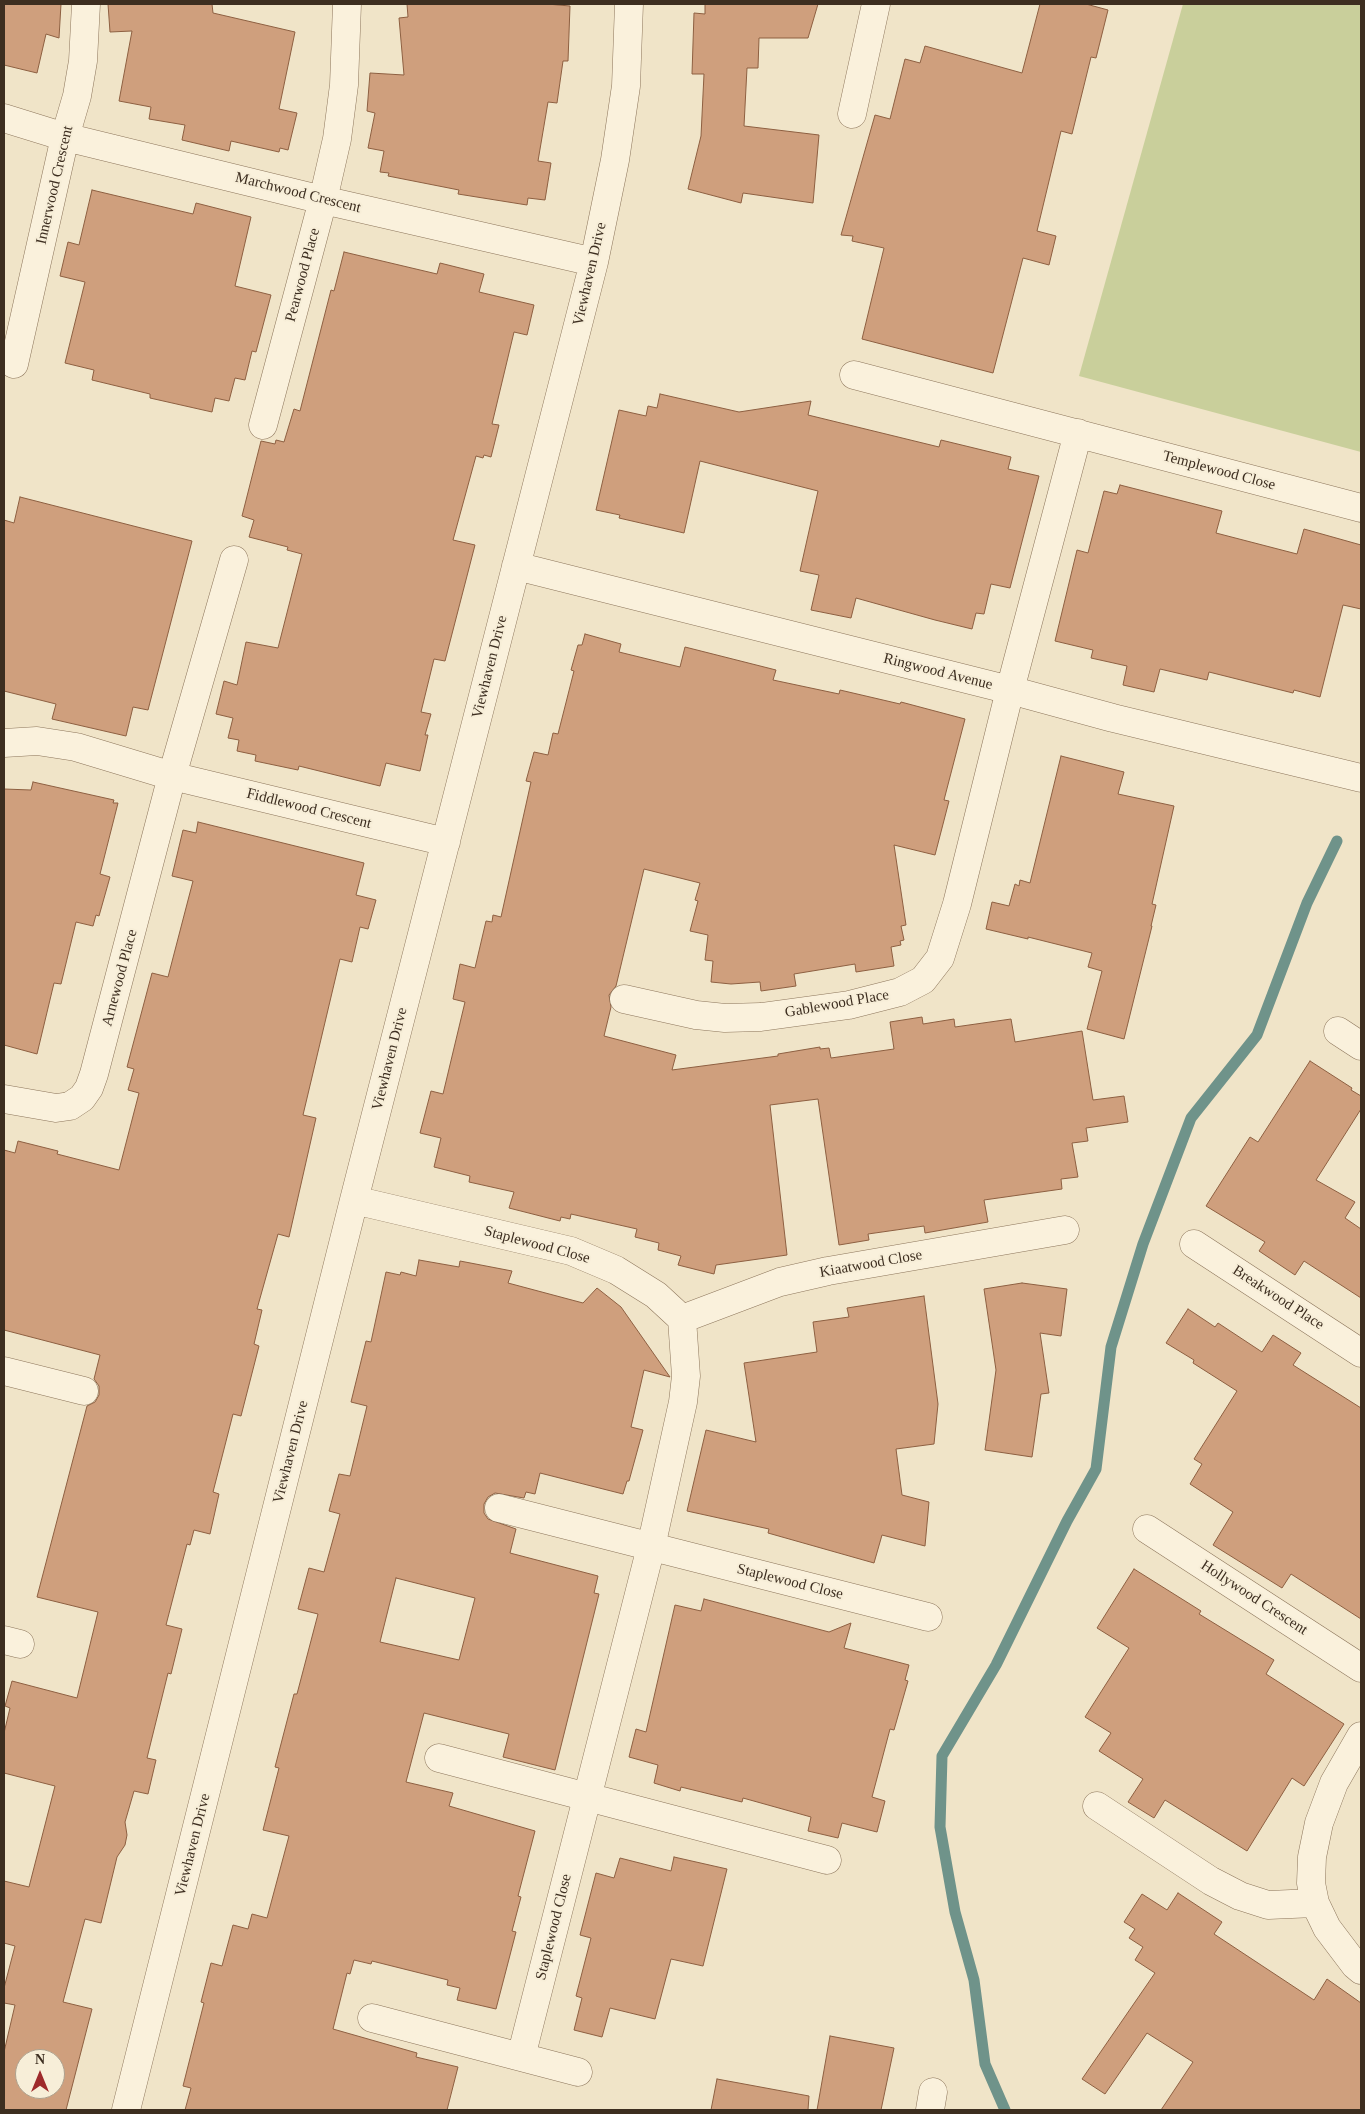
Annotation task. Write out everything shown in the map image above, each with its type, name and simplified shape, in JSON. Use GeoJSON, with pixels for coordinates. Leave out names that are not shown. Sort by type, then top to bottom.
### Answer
{"type":"FeatureCollection","features":[{"type":"Feature","properties":{"kind":"street","name":"Innerwood Crescent"},"geometry":{"type":"LineString","coordinates":[[14,364],[65,136],[77,96],[83,61],[86,4]]}},
{"type":"Feature","properties":{"kind":"street","name":"Pearwood Place"},"geometry":{"type":"LineString","coordinates":[[263,426],[337,140],[344,85],[347,4]]}},
{"type":"Feature","properties":{"kind":"street","name":"Viewhaven Drive"},"geometry":{"type":"LineString","coordinates":[[126,2110],[354,1200],[594,262],[615,160],[626,86],[629,4]]}},
{"type":"Feature","properties":{"kind":"street"},"geometry":{"type":"LineString","coordinates":[[852,114],[876,4]]}},
{"type":"Feature","properties":{"kind":"street","name":"Marchwood Crescent"},"geometry":{"type":"LineString","coordinates":[[4,118],[65,136],[323,200],[594,262]]}},
{"type":"Feature","properties":{"kind":"street","name":"Templewood Close"},"geometry":{"type":"LineString","coordinates":[[854,374],[1361,508]]}},
{"type":"Feature","properties":{"kind":"street"},"geometry":{"type":"LineString","coordinates":[[1010,690],[1078,433]]}},
{"type":"Feature","properties":{"kind":"street"},"geometry":{"type":"LineString","coordinates":[[172,776],[234,560]]}},
{"type":"Feature","properties":{"kind":"street","name":"Ringwood Avenue"},"geometry":{"type":"LineString","coordinates":[[516,566],[1010,690],[1113,718],[1361,778]]}},
{"type":"Feature","properties":{"kind":"street","name":"Gablewood Place"},"geometry":{"type":"LineString","coordinates":[[624,999],[696,1015],[724,1018],[761,1017],[849,1004],[900,992],[922,980],[940,958],[957,904],[1010,690]]}},
{"type":"Feature","properties":{"kind":"street","name":"Fiddlewood Crescent"},"geometry":{"type":"LineString","coordinates":[[4,743],[37,741],[76,747],[172,776],[446,842]]}},
{"type":"Feature","properties":{"kind":"street","name":"Arnewood Place"},"geometry":{"type":"LineString","coordinates":[[4,1099],[56,1108],[70,1106],[82,1098],[89,1088],[172,776]]}},
{"type":"Feature","properties":{"kind":"street"},"geometry":{"type":"LineString","coordinates":[[1338,1031],[1361,1046]]}},
{"type":"Feature","properties":{"kind":"street","name":"Staplewood Close"},"geometry":{"type":"LineString","coordinates":[[354,1200],[571,1252],[616,1270],[656,1295],[682,1319],[686,1376],[683,1402],[651,1547],[521,2057]]}},
{"type":"Feature","properties":{"kind":"street","name":"Kiaatwood Close"},"geometry":{"type":"LineString","coordinates":[[682,1319],[780,1282],[828,1271],[1065,1230]]}},
{"type":"Feature","properties":{"kind":"street","name":"Breakwood Place"},"geometry":{"type":"LineString","coordinates":[[1194,1244],[1361,1353]]}},
{"type":"Feature","properties":{"kind":"street"},"geometry":{"type":"LineString","coordinates":[[4,1371],[84,1391]]}},
{"type":"Feature","properties":{"kind":"street","name":"Staplewood Close"},"geometry":{"type":"LineString","coordinates":[[499,1508],[928,1617]]}},
{"type":"Feature","properties":{"kind":"street","name":"Hollywood Crescent"},"geometry":{"type":"LineString","coordinates":[[1148,1529],[1361,1668]]}},
{"type":"Feature","properties":{"kind":"street"},"geometry":{"type":"LineString","coordinates":[[1361,1736],[1334,1783],[1319,1824],[1312,1857],[1311,1883],[1316,1903],[1327,1928],[1355,1965],[1361,1970]]}},
{"type":"Feature","properties":{"kind":"street"},"geometry":{"type":"LineString","coordinates":[[439,1758],[827,1860]]}},
{"type":"Feature","properties":{"kind":"street"},"geometry":{"type":"LineString","coordinates":[[1097,1806],[1211,1881],[1240,1896],[1268,1905],[1316,1903]]}},
{"type":"Feature","properties":{"kind":"street"},"geometry":{"type":"LineString","coordinates":[[372,2018],[578,2072]]}},
{"type":"Feature","properties":{"kind":"green space"},"geometry":{"type":"Polygon","coordinates":[[[1183,4],[1361,4],[1361,452],[1079,376],[1183,4]]]}},
{"type":"Feature","properties":{"kind":"building"},"geometry":{"type":"Polygon","coordinates":[[[4,4],[61,4],[59,38],[46,34],[37,73],[4,65],[4,4]]]}},
{"type":"Feature","properties":{"kind":"building"},"geometry":{"type":"Polygon","coordinates":[[[108,4],[212,4],[213,13],[295,32],[279,109],[297,113],[288,150],[280,148],[279,152],[231,141],[229,151],[182,140],[185,125],[149,119],[151,107],[119,101],[132,31],[110,32],[108,4]]]}},
{"type":"Feature","properties":{"kind":"building"},"geometry":{"type":"Polygon","coordinates":[[[407,4],[547,4],[570,6],[568,61],[563,61],[557,103],[548,102],[538,161],[551,163],[545,200],[528,198],[527,205],[458,194],[459,190],[388,176],[389,173],[380,172],[384,151],[368,148],[375,113],[367,111],[370,73],[404,75],[399,18],[408,17],[407,4]]]}},
{"type":"Feature","properties":{"kind":"building"},"geometry":{"type":"Polygon","coordinates":[[[705,4],[818,4],[808,38],[759,38],[758,68],[747,68],[744,126],[819,135],[813,203],[743,193],[741,203],[688,189],[701,136],[704,74],[692,74],[694,13],[705,14],[705,4]]]}},
{"type":"Feature","properties":{"kind":"building"},"geometry":{"type":"Polygon","coordinates":[[[1040,4],[1086,4],[1108,10],[1096,58],[1091,57],[1072,134],[1061,131],[1037,231],[1056,236],[1049,265],[1023,258],[993,373],[862,339],[884,248],[852,241],[853,236],[841,235],[875,115],[890,119],[905,59],[920,63],[925,46],[1022,73],[1040,4]]]}},
{"type":"Feature","properties":{"kind":"building"},"geometry":{"type":"Polygon","coordinates":[[[92,190],[193,214],[196,203],[251,217],[235,286],[271,295],[256,352],[252,351],[245,380],[235,378],[229,401],[215,398],[212,412],[150,398],[150,394],[92,380],[94,370],[65,363],[85,282],[60,276],[68,242],[79,245],[92,190]]]}},
{"type":"Feature","properties":{"kind":"building"},"geometry":{"type":"Polygon","coordinates":[[[344,252],[437,274],[440,263],[484,274],[479,292],[534,305],[527,335],[514,332],[492,424],[499,425],[491,457],[484,455],[483,458],[476,456],[453,540],[475,545],[445,661],[434,659],[421,712],[431,714],[425,735],[428,735],[420,771],[386,763],[380,786],[299,766],[298,770],[255,761],[256,755],[237,751],[239,740],[228,738],[233,718],[216,714],[224,681],[237,685],[246,642],[278,648],[302,554],[287,550],[288,547],[249,537],[254,520],[242,516],[261,441],[275,444],[276,440],[284,442],[294,409],[300,411],[331,290],[334,291],[344,252]]]}},
{"type":"Feature","properties":{"kind":"building"},"geometry":{"type":"Polygon","coordinates":[[[660,394],[739,412],[811,401],[808,415],[939,447],[941,440],[1011,457],[1008,469],[1039,476],[1010,588],[991,584],[984,614],[976,613],[972,629],[856,598],[851,618],[811,610],[819,575],[800,571],[818,491],[700,461],[684,533],[619,518],[620,515],[596,510],[619,410],[646,416],[648,406],[657,408],[660,394]]]}},
{"type":"Feature","properties":{"kind":"building"},"geometry":{"type":"Polygon","coordinates":[[[1120,485],[1222,511],[1216,533],[1297,554],[1304,529],[1361,545],[1361,609],[1343,605],[1320,697],[1294,690],[1293,693],[1209,672],[1207,680],[1160,669],[1154,692],[1123,685],[1127,666],[1091,658],[1093,650],[1055,641],[1077,550],[1088,553],[1104,491],[1117,494],[1120,485]]]}},
{"type":"Feature","properties":{"kind":"building"},"geometry":{"type":"Polygon","coordinates":[[[20,497],[192,541],[148,710],[133,707],[126,736],[52,719],[56,704],[4,691],[4,520],[14,523],[20,497]]]}},
{"type":"Feature","properties":{"kind":"building"},"geometry":{"type":"Polygon","coordinates":[[[585,634],[621,644],[619,652],[680,667],[685,647],[776,670],[773,680],[839,694],[840,690],[900,704],[901,702],[965,719],[944,800],[949,801],[935,855],[894,845],[906,925],[901,926],[904,940],[900,941],[901,945],[891,947],[894,966],[856,972],[855,964],[794,974],[796,986],[761,991],[760,982],[731,984],[711,982],[713,961],[705,960],[708,935],[690,931],[698,901],[695,900],[700,883],[644,869],[616,986],[609,995],[611,1007],[604,1036],[676,1055],[672,1070],[778,1056],[778,1054],[820,1047],[820,1049],[829,1048],[831,1058],[894,1049],[890,1022],[922,1017],[923,1024],[954,1019],[955,1027],[1011,1019],[1015,1042],[1082,1031],[1093,1100],[1124,1096],[1128,1122],[1086,1128],[1088,1141],[1072,1143],[1078,1177],[1061,1179],[1062,1189],[984,1200],[988,1222],[925,1233],[924,1226],[868,1234],[869,1240],[839,1245],[818,1099],[770,1105],[787,1255],[716,1265],[714,1274],[678,1265],[681,1256],[658,1250],[659,1243],[635,1237],[637,1229],[571,1214],[570,1219],[561,1217],[560,1221],[509,1208],[514,1192],[469,1182],[470,1176],[434,1167],[441,1138],[420,1133],[431,1091],[443,1094],[465,1002],[453,999],[460,964],[475,968],[486,921],[492,922],[493,915],[501,917],[531,782],[526,781],[534,752],[548,755],[553,733],[558,734],[574,671],[571,670],[578,645],[582,645],[585,634]]]}},
{"type":"Feature","properties":{"kind":"building"},"geometry":{"type":"Polygon","coordinates":[[[1061,756],[1124,772],[1118,794],[1174,806],[1152,904],[1156,905],[1152,926],[1124,1039],[1087,1029],[1102,971],[1088,967],[1092,953],[986,929],[992,902],[1009,906],[1015,884],[1019,886],[1020,880],[1030,883],[1061,756]]]}},
{"type":"Feature","properties":{"kind":"building"},"geometry":{"type":"Polygon","coordinates":[[[33,782],[114,800],[113,803],[118,803],[100,874],[110,877],[99,916],[96,915],[93,926],[76,922],[61,984],[54,983],[37,1054],[4,1045],[4,789],[31,790],[33,782]]]}},
{"type":"Feature","properties":{"kind":"building"},"geometry":{"type":"Polygon","coordinates":[[[198,822],[364,863],[356,895],[376,900],[368,929],[360,927],[352,962],[340,959],[303,1115],[316,1118],[289,1237],[278,1234],[257,1309],[262,1310],[254,1344],[259,1346],[241,1416],[233,1414],[213,1492],[219,1494],[210,1534],[194,1530],[190,1545],[187,1544],[166,1625],[182,1629],[171,1674],[168,1673],[147,1758],[156,1760],[148,1794],[134,1791],[125,1822],[127,1835],[125,1845],[117,1857],[101,1923],[85,1919],[63,2002],[92,2009],[66,2110],[4,2110],[4,2052],[15,2005],[4,2003],[4,1988],[15,1946],[4,1943],[4,1881],[29,1887],[55,1786],[4,1773],[4,1733],[10,1708],[5,1706],[12,1681],[77,1698],[98,1612],[37,1597],[87,1406],[95,1402],[99,1395],[99,1386],[94,1379],[100,1355],[4,1330],[4,1150],[15,1153],[18,1141],[58,1151],[57,1154],[119,1170],[139,1093],[128,1090],[134,1069],[127,1067],[152,973],[168,977],[193,881],[172,876],[183,830],[196,833],[198,822]]]}},
{"type":"Feature","properties":{"kind":"building"},"geometry":{"type":"Polygon","coordinates":[[[1310,1061],[1352,1088],[1351,1090],[1361,1096],[1361,1109],[1316,1180],[1355,1202],[1345,1218],[1361,1229],[1361,1298],[1304,1261],[1295,1275],[1259,1251],[1265,1242],[1206,1206],[1250,1137],[1258,1142],[1310,1061]]]}},
{"type":"Feature","properties":{"kind":"building"},"geometry":{"type":"Polygon","coordinates":[[[419,1260],[459,1267],[460,1261],[512,1271],[508,1283],[583,1303],[597,1288],[621,1307],[670,1377],[644,1370],[631,1427],[643,1430],[629,1481],[627,1481],[623,1494],[540,1473],[535,1494],[526,1492],[524,1498],[495,1493],[488,1497],[484,1504],[484,1513],[488,1519],[516,1529],[510,1553],[598,1576],[594,1593],[599,1594],[555,1770],[503,1757],[509,1734],[424,1713],[406,1782],[453,1793],[449,1806],[535,1831],[518,1896],[521,1897],[512,1931],[516,1932],[496,2009],[457,2000],[460,1988],[447,1985],[448,1980],[372,1961],[371,1964],[354,1960],[350,1974],[347,1973],[333,2029],[417,2053],[416,2057],[458,2067],[447,2110],[185,2110],[191,2088],[183,2086],[204,2003],[201,2002],[211,1963],[222,1966],[233,1925],[248,1929],[252,1914],[267,1918],[289,1836],[263,1830],[279,1768],[275,1767],[318,1614],[298,1609],[309,1568],[324,1572],[340,1514],[329,1511],[339,1474],[350,1476],[367,1406],[351,1402],[366,1341],[371,1342],[386,1272],[400,1275],[401,1272],[416,1276],[419,1260]],[[396,1578],[380,1642],[459,1660],[475,1598],[396,1578]]]}},
{"type":"Feature","properties":{"kind":"building"},"geometry":{"type":"Polygon","coordinates":[[[1022,1283],[1067,1289],[1061,1336],[1040,1333],[1049,1393],[1041,1394],[1032,1457],[985,1450],[996,1370],[984,1289],[1022,1283]]]}},
{"type":"Feature","properties":{"kind":"building"},"geometry":{"type":"Polygon","coordinates":[[[924,1296],[938,1404],[934,1444],[896,1449],[902,1495],[929,1502],[925,1546],[882,1535],[874,1563],[768,1533],[769,1529],[687,1511],[706,1430],[756,1442],[744,1363],[817,1352],[813,1322],[849,1317],[847,1308],[924,1296]]]}},
{"type":"Feature","properties":{"kind":"building"},"geometry":{"type":"Polygon","coordinates":[[[1188,1309],[1215,1327],[1218,1323],[1262,1352],[1273,1335],[1301,1353],[1293,1365],[1361,1408],[1361,1619],[1291,1574],[1282,1588],[1213,1545],[1233,1512],[1190,1484],[1202,1464],[1194,1459],[1237,1391],[1193,1363],[1194,1360],[1166,1343],[1188,1309]]]}},
{"type":"Feature","properties":{"kind":"building"},"geometry":{"type":"Polygon","coordinates":[[[1134,1569],[1201,1611],[1199,1614],[1274,1660],[1266,1674],[1344,1724],[1304,1786],[1292,1778],[1247,1851],[1165,1800],[1154,1818],[1128,1802],[1143,1779],[1099,1751],[1111,1733],[1085,1717],[1129,1648],[1097,1628],[1134,1569]]]}},
{"type":"Feature","properties":{"kind":"building"},"geometry":{"type":"Polygon","coordinates":[[[704,1599],[829,1632],[851,1623],[844,1648],[909,1665],[905,1680],[908,1681],[894,1730],[890,1729],[872,1797],[885,1801],[877,1832],[842,1823],[838,1838],[808,1831],[811,1817],[743,1798],[742,1802],[681,1787],[680,1791],[654,1783],[658,1765],[629,1757],[636,1729],[646,1732],[675,1605],[701,1611],[704,1599]]]}},
{"type":"Feature","properties":{"kind":"building"},"geometry":{"type":"Polygon","coordinates":[[[674,1857],[727,1869],[703,1966],[671,1959],[655,2019],[610,2008],[602,2037],[574,2030],[582,1998],[576,1996],[591,1938],[580,1935],[596,1873],[614,1878],[620,1858],[671,1871],[674,1857]]]}},
{"type":"Feature","properties":{"kind":"building"},"geometry":{"type":"Polygon","coordinates":[[[1178,1893],[1222,1922],[1214,1934],[1314,2000],[1327,1979],[1361,2003],[1361,2110],[1161,2110],[1193,2062],[1147,2033],[1105,2094],[1082,2079],[1155,1973],[1135,1960],[1143,1947],[1129,1938],[1135,1929],[1124,1922],[1142,1894],[1167,1910],[1178,1893]]]}},
{"type":"Feature","properties":{"kind":"building"},"geometry":{"type":"Polygon","coordinates":[[[830,2036],[894,2048],[881,2110],[817,2110],[830,2036]]]}},
{"type":"Feature","properties":{"kind":"building"},"geometry":{"type":"Polygon","coordinates":[[[717,2079],[809,2096],[808,2110],[711,2110],[717,2079]]]}},
{"type":"Feature","properties":{"kind":"waterway"},"geometry":{"type":"LineString","coordinates":[[1005,2110],[985,2064],[974,1980],[955,1912],[940,1827],[942,1756],[996,1665],[1067,1521],[1096,1469],[1111,1347],[1143,1244],[1191,1118],[1257,1035],[1307,903],[1337,841]]}}]}
